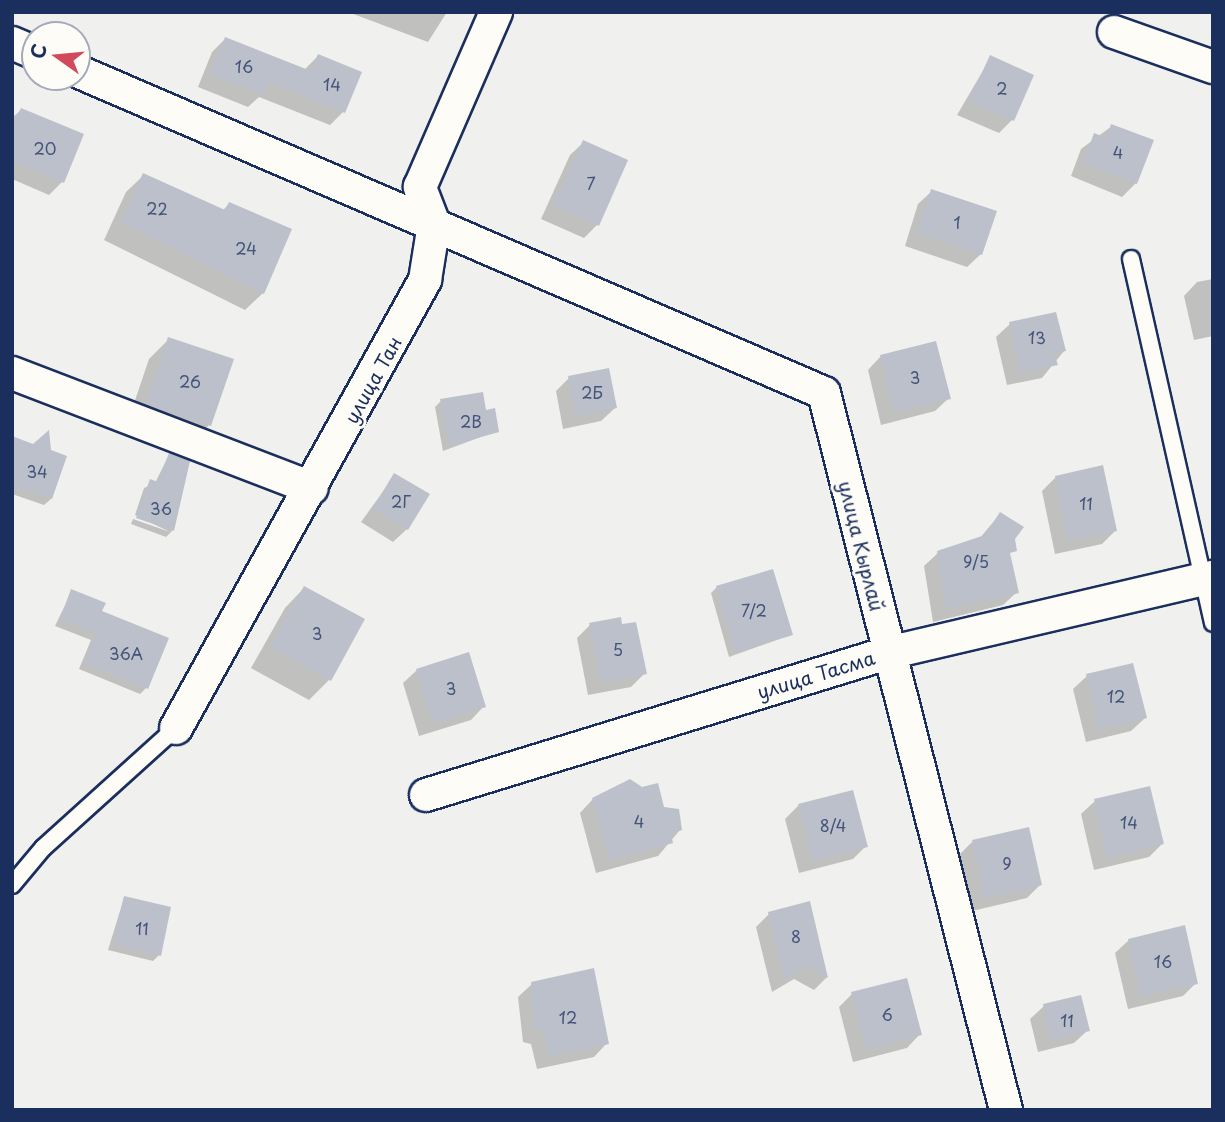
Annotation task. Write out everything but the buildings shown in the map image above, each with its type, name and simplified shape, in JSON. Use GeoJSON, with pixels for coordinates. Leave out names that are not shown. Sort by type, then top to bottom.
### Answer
{"type":"FeatureCollection","features":[{"type":"Feature","properties":{"kind":"street","name":"улица Тан"},"geometry":{"type":"LineString","coordinates":[[176,728],[312,488],[425,280],[434,224],[420,187],[496,12]]}},
{"type":"Feature","properties":{"kind":"street"},"geometry":{"type":"LineString","coordinates":[[1114,32],[1213,67]]}},
{"type":"Feature","properties":{"kind":"street"},"geometry":{"type":"LineString","coordinates":[[91,77],[434,224]]}},
{"type":"Feature","properties":{"kind":"street","name":"улица Кырлай"},"geometry":{"type":"LineString","coordinates":[[434,224],[824,393],[1006,1110]]}},
{"type":"Feature","properties":{"kind":"street"},"geometry":{"type":"LineString","coordinates":[[12,373],[312,488]]}},
{"type":"Feature","properties":{"kind":"street","name":"улица Тасма"},"geometry":{"type":"LineString","coordinates":[[426,795],[888,653],[1208,578]]}},
{"type":"Feature","properties":{"kind":"lane"},"geometry":{"type":"LineString","coordinates":[[1131,258],[1208,578],[1213,623]]}},
{"type":"Feature","properties":{"kind":"lane"},"geometry":{"type":"LineString","coordinates":[[12,885],[43,848],[176,728]]}}]}
